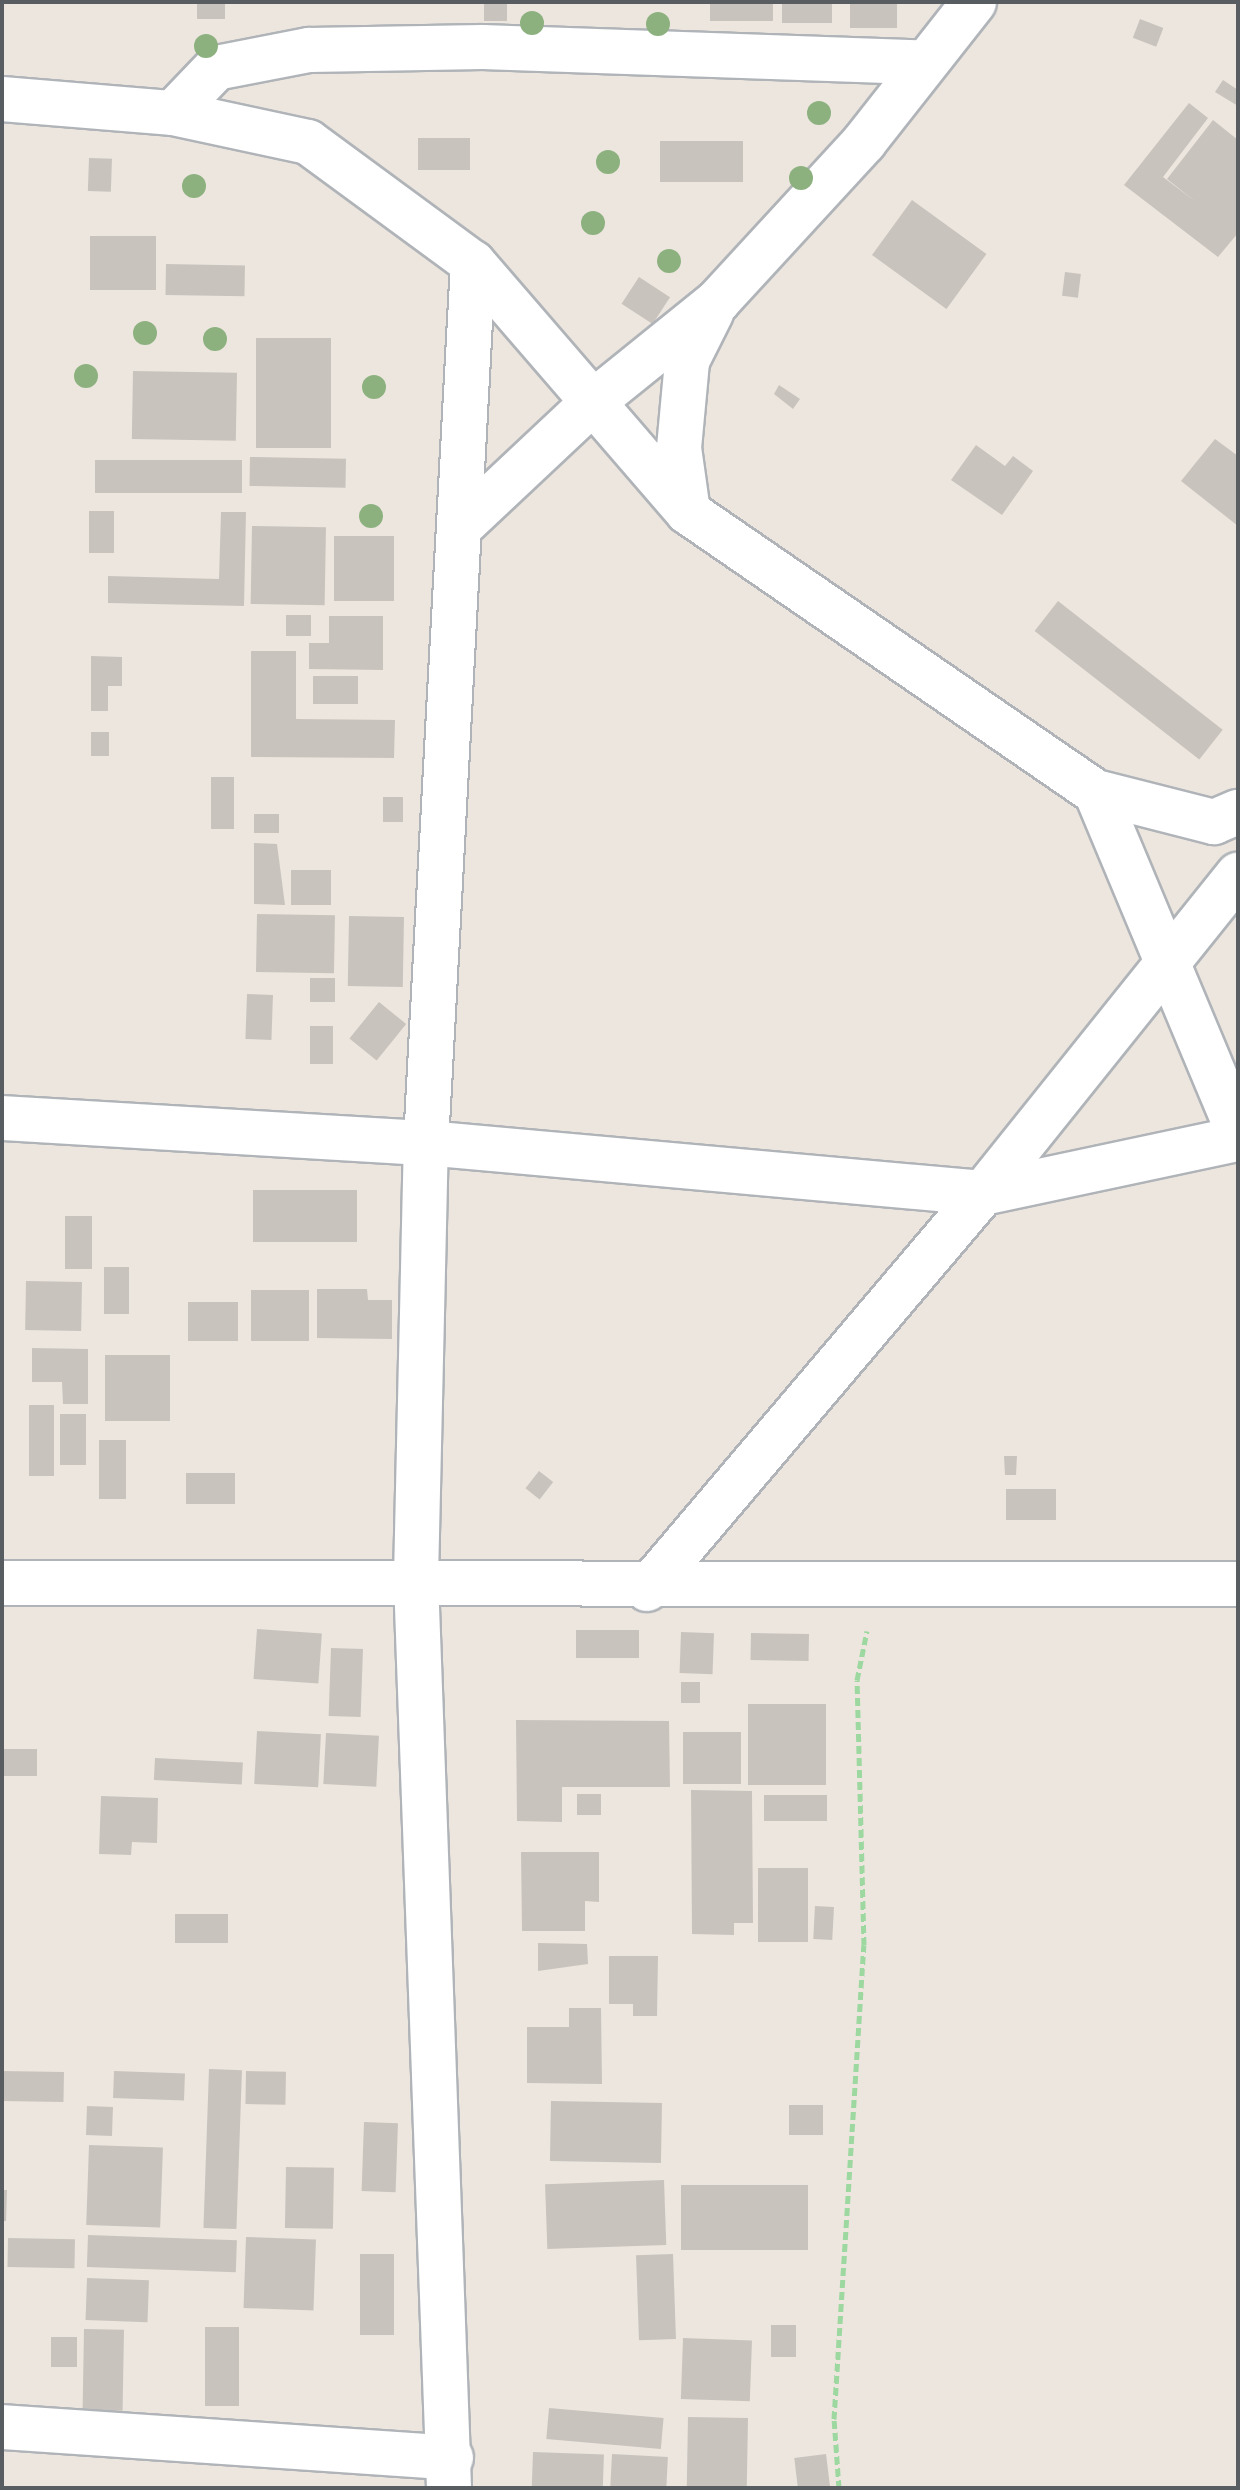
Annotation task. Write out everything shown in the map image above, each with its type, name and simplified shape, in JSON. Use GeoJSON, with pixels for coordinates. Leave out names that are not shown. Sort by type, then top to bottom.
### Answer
{"type":"FeatureCollection","features":[{"type":"Feature","properties":{"kind":"street"},"geometry":{"type":"LineString","coordinates":[[459,528],[593,402],[718,301],[864,142],[923,62],[974,2]]}},
{"type":"Feature","properties":{"kind":"street"},"geometry":{"type":"LineString","coordinates":[[173,113],[216,68],[309,50],[483,47],[923,62]]}},
{"type":"Feature","properties":{"kind":"street"},"geometry":{"type":"LineString","coordinates":[[2,99],[173,113],[308,142],[473,263],[688,512],[1096,792],[1214,822],[1238,812]]}},
{"type":"Feature","properties":{"kind":"street"},"geometry":{"type":"LineString","coordinates":[[2,2427],[450,2473],[416,1578],[426,1143],[473,263]]}},
{"type":"Feature","properties":{"kind":"street"},"geometry":{"type":"LineString","coordinates":[[688,512],[679,448],[687,361],[718,301]]}},
{"type":"Feature","properties":{"kind":"street"},"geometry":{"type":"LineString","coordinates":[[1096,792],[1172,960],[1238,1131]]}},
{"type":"Feature","properties":{"kind":"street"},"geometry":{"type":"LineString","coordinates":[[647,1589],[983,1193],[1238,875]]}},
{"type":"Feature","properties":{"kind":"street"},"geometry":{"type":"LineString","coordinates":[[2,1118],[426,1143],[983,1193],[1238,1139]]}},
{"type":"Feature","properties":{"kind":"street"},"geometry":{"type":"LineString","coordinates":[[2,1583],[416,1578],[647,1589],[1238,1584]]}},
{"type":"Feature","properties":{"kind":"path"},"geometry":{"type":"LineString","coordinates":[[839,2488],[834,2419],[864,1945],[857,1680],[875,1587]]}},
{"type":"Feature","properties":{"kind":"building"},"geometry":{"type":"Polygon","coordinates":[[[197,2],[225,2],[225,19],[197,19],[197,2]]]}},
{"type":"Feature","properties":{"kind":"building"},"geometry":{"type":"Polygon","coordinates":[[[484,2],[507,2],[507,21],[484,21],[484,2]]]}},
{"type":"Feature","properties":{"kind":"building"},"geometry":{"type":"Polygon","coordinates":[[[710,2],[773,2],[773,21],[710,21],[710,2]]]}},
{"type":"Feature","properties":{"kind":"building"},"geometry":{"type":"Polygon","coordinates":[[[782,2],[832,2],[832,23],[782,23],[782,2]]]}},
{"type":"Feature","properties":{"kind":"building"},"geometry":{"type":"Polygon","coordinates":[[[850,2],[897,2],[897,28],[850,28],[850,2]]]}},
{"type":"Feature","properties":{"kind":"building"},"geometry":{"type":"Polygon","coordinates":[[[1140,19],[1163,28],[1156,47],[1133,38],[1140,19]]]}},
{"type":"Feature","properties":{"kind":"building"},"geometry":{"type":"Polygon","coordinates":[[[1223,80],[1238,90],[1238,106],[1215,92],[1223,80]]]}},
{"type":"Feature","properties":{"kind":"building"},"geometry":{"type":"Polygon","coordinates":[[[1189,103],[1208,118],[1163,177],[1196,202],[1167,179],[1213,120],[1238,140],[1238,233],[1218,257],[1124,185],[1189,103]]]}},
{"type":"Feature","properties":{"kind":"building"},"geometry":{"type":"Polygon","coordinates":[[[418,138],[470,138],[470,170],[418,170],[418,138]]]}},
{"type":"Feature","properties":{"kind":"building"},"geometry":{"type":"Polygon","coordinates":[[[660,141],[743,141],[743,182],[660,182],[660,141]]]}},
{"type":"Feature","properties":{"kind":"building"},"geometry":{"type":"Polygon","coordinates":[[[89,158],[112,159],[111,192],[88,191],[89,158]]]}},
{"type":"Feature","properties":{"kind":"building"},"geometry":{"type":"Polygon","coordinates":[[[912,200],[986,254],[946,309],[872,255],[912,200]]]}},
{"type":"Feature","properties":{"kind":"building"},"geometry":{"type":"Polygon","coordinates":[[[90,236],[156,236],[156,290],[90,290],[90,236]]]}},
{"type":"Feature","properties":{"kind":"building"},"geometry":{"type":"Polygon","coordinates":[[[166,264],[245,265],[244,296],[165,295],[166,264]]]}},
{"type":"Feature","properties":{"kind":"building"},"geometry":{"type":"Polygon","coordinates":[[[1065,272],[1081,274],[1078,298],[1062,296],[1065,272]]]}},
{"type":"Feature","properties":{"kind":"building"},"geometry":{"type":"Polygon","coordinates":[[[639,277],[670,297],[653,324],[622,304],[639,277]]]}},
{"type":"Feature","properties":{"kind":"building"},"geometry":{"type":"Polygon","coordinates":[[[256,338],[331,338],[331,448],[256,448],[256,338]]]}},
{"type":"Feature","properties":{"kind":"building"},"geometry":{"type":"Polygon","coordinates":[[[133,371],[237,373],[236,441],[132,439],[133,371]]]}},
{"type":"Feature","properties":{"kind":"building"},"geometry":{"type":"Polygon","coordinates":[[[779,385],[800,399],[793,409],[774,394],[779,385]]]}},
{"type":"Feature","properties":{"kind":"building"},"geometry":{"type":"Polygon","coordinates":[[[1215,439],[1238,456],[1238,526],[1181,481],[1215,439]]]}},
{"type":"Feature","properties":{"kind":"building"},"geometry":{"type":"Polygon","coordinates":[[[976,445],[1005,466],[1013,456],[1033,471],[1002,515],[951,480],[976,445]]]}},
{"type":"Feature","properties":{"kind":"building"},"geometry":{"type":"Polygon","coordinates":[[[250,457],[346,459],[345,488],[249,486],[250,457]]]}},
{"type":"Feature","properties":{"kind":"building"},"geometry":{"type":"Polygon","coordinates":[[[95,460],[242,460],[242,493],[95,493],[95,460]]]}},
{"type":"Feature","properties":{"kind":"building"},"geometry":{"type":"Polygon","coordinates":[[[89,511],[114,511],[114,553],[89,553],[89,511]]]}},
{"type":"Feature","properties":{"kind":"building"},"geometry":{"type":"Polygon","coordinates":[[[221,512],[246,512],[244,606],[108,603],[108,576],[219,579],[221,512]]]}},
{"type":"Feature","properties":{"kind":"building"},"geometry":{"type":"Polygon","coordinates":[[[252,526],[326,527],[325,605],[251,604],[252,526]]]}},
{"type":"Feature","properties":{"kind":"building"},"geometry":{"type":"Polygon","coordinates":[[[334,536],[394,536],[394,601],[334,601],[334,536]]]}},
{"type":"Feature","properties":{"kind":"building"},"geometry":{"type":"Polygon","coordinates":[[[1058,601],[1223,730],[1199,760],[1035,631],[1058,601]]]}},
{"type":"Feature","properties":{"kind":"building"},"geometry":{"type":"Polygon","coordinates":[[[286,615],[311,615],[311,636],[286,636],[286,615]]]}},
{"type":"Feature","properties":{"kind":"building"},"geometry":{"type":"Polygon","coordinates":[[[329,616],[383,616],[383,670],[309,669],[309,643],[329,643],[329,616]]]}},
{"type":"Feature","properties":{"kind":"building"},"geometry":{"type":"Polygon","coordinates":[[[251,651],[296,651],[296,719],[395,720],[394,758],[251,757],[251,651]]]}},
{"type":"Feature","properties":{"kind":"building"},"geometry":{"type":"Polygon","coordinates":[[[91,656],[122,657],[122,686],[108,686],[108,711],[91,711],[91,656]]]}},
{"type":"Feature","properties":{"kind":"building"},"geometry":{"type":"Polygon","coordinates":[[[313,676],[358,676],[358,704],[313,704],[313,676]]]}},
{"type":"Feature","properties":{"kind":"building"},"geometry":{"type":"Polygon","coordinates":[[[91,732],[109,732],[109,756],[91,756],[91,732]]]}},
{"type":"Feature","properties":{"kind":"building"},"geometry":{"type":"Polygon","coordinates":[[[211,777],[234,777],[234,829],[211,829],[211,777]]]}},
{"type":"Feature","properties":{"kind":"building"},"geometry":{"type":"Polygon","coordinates":[[[383,797],[403,797],[403,822],[383,822],[383,797]]]}},
{"type":"Feature","properties":{"kind":"building"},"geometry":{"type":"Polygon","coordinates":[[[254,814],[279,814],[279,833],[254,833],[254,814]]]}},
{"type":"Feature","properties":{"kind":"building"},"geometry":{"type":"Polygon","coordinates":[[[254,843],[277,844],[285,905],[254,904],[254,843]]]}},
{"type":"Feature","properties":{"kind":"building"},"geometry":{"type":"Polygon","coordinates":[[[291,870],[331,870],[331,905],[291,905],[291,870]]]}},
{"type":"Feature","properties":{"kind":"building"},"geometry":{"type":"Polygon","coordinates":[[[257,914],[335,915],[334,973],[256,972],[257,914]]]}},
{"type":"Feature","properties":{"kind":"building"},"geometry":{"type":"Polygon","coordinates":[[[349,916],[404,917],[403,987],[348,986],[349,916]]]}},
{"type":"Feature","properties":{"kind":"building"},"geometry":{"type":"Polygon","coordinates":[[[310,978],[335,978],[335,1002],[310,1002],[310,978]]]}},
{"type":"Feature","properties":{"kind":"building"},"geometry":{"type":"Polygon","coordinates":[[[247,994],[273,995],[271,1040],[245,1039],[247,994]]]}},
{"type":"Feature","properties":{"kind":"building"},"geometry":{"type":"Polygon","coordinates":[[[379,1002],[406,1024],[377,1061],[349,1039],[379,1002]]]}},
{"type":"Feature","properties":{"kind":"building"},"geometry":{"type":"Polygon","coordinates":[[[310,1026],[333,1026],[333,1064],[310,1064],[310,1026]]]}},
{"type":"Feature","properties":{"kind":"building"},"geometry":{"type":"Polygon","coordinates":[[[253,1190],[357,1190],[357,1242],[253,1242],[253,1190]]]}},
{"type":"Feature","properties":{"kind":"building"},"geometry":{"type":"Polygon","coordinates":[[[65,1216],[92,1216],[92,1269],[65,1269],[65,1216]]]}},
{"type":"Feature","properties":{"kind":"building"},"geometry":{"type":"Polygon","coordinates":[[[104,1267],[129,1267],[129,1314],[104,1314],[104,1267]]]}},
{"type":"Feature","properties":{"kind":"building"},"geometry":{"type":"Polygon","coordinates":[[[26,1281],[82,1282],[81,1331],[25,1330],[26,1281]]]}},
{"type":"Feature","properties":{"kind":"building"},"geometry":{"type":"Polygon","coordinates":[[[317,1289],[367,1289],[368,1300],[392,1300],[392,1339],[317,1338],[317,1289]]]}},
{"type":"Feature","properties":{"kind":"building"},"geometry":{"type":"Polygon","coordinates":[[[251,1290],[309,1290],[309,1341],[251,1341],[251,1290]]]}},
{"type":"Feature","properties":{"kind":"building"},"geometry":{"type":"Polygon","coordinates":[[[188,1302],[238,1302],[238,1341],[188,1341],[188,1302]]]}},
{"type":"Feature","properties":{"kind":"building"},"geometry":{"type":"Polygon","coordinates":[[[32,1348],[88,1349],[88,1404],[63,1404],[62,1382],[32,1382],[32,1348]]]}},
{"type":"Feature","properties":{"kind":"building"},"geometry":{"type":"Polygon","coordinates":[[[105,1355],[170,1355],[170,1421],[105,1421],[105,1355]]]}},
{"type":"Feature","properties":{"kind":"building"},"geometry":{"type":"Polygon","coordinates":[[[29,1405],[54,1405],[54,1476],[29,1476],[29,1405]]]}},
{"type":"Feature","properties":{"kind":"building"},"geometry":{"type":"Polygon","coordinates":[[[60,1414],[86,1414],[86,1465],[60,1465],[60,1414]]]}},
{"type":"Feature","properties":{"kind":"building"},"geometry":{"type":"Polygon","coordinates":[[[99,1440],[126,1440],[126,1499],[99,1499],[99,1440]]]}},
{"type":"Feature","properties":{"kind":"building"},"geometry":{"type":"Polygon","coordinates":[[[1004,1456],[1017,1456],[1016,1475],[1005,1475],[1004,1456]]]}},
{"type":"Feature","properties":{"kind":"building"},"geometry":{"type":"Polygon","coordinates":[[[539,1471],[553,1482],[540,1499],[525,1488],[539,1471]]]}},
{"type":"Feature","properties":{"kind":"building"},"geometry":{"type":"Polygon","coordinates":[[[186,1473],[235,1473],[235,1504],[186,1504],[186,1473]]]}},
{"type":"Feature","properties":{"kind":"building"},"geometry":{"type":"Polygon","coordinates":[[[1006,1489],[1056,1489],[1056,1520],[1006,1520],[1006,1489]]]}},
{"type":"Feature","properties":{"kind":"building"},"geometry":{"type":"Polygon","coordinates":[[[257,1629],[322,1634],[318,1683],[254,1679],[257,1629]]]}},
{"type":"Feature","properties":{"kind":"building"},"geometry":{"type":"Polygon","coordinates":[[[576,1630],[639,1630],[639,1658],[576,1658],[576,1630]]]}},
{"type":"Feature","properties":{"kind":"building"},"geometry":{"type":"Polygon","coordinates":[[[681,1632],[714,1633],[713,1674],[680,1673],[681,1632]]]}},
{"type":"Feature","properties":{"kind":"building"},"geometry":{"type":"Polygon","coordinates":[[[751,1633],[809,1634],[809,1661],[751,1660],[751,1633]]]}},
{"type":"Feature","properties":{"kind":"building"},"geometry":{"type":"Polygon","coordinates":[[[331,1648],[363,1649],[361,1717],[329,1716],[331,1648]]]}},
{"type":"Feature","properties":{"kind":"building"},"geometry":{"type":"Polygon","coordinates":[[[681,1682],[700,1682],[700,1703],[681,1703],[681,1682]]]}},
{"type":"Feature","properties":{"kind":"building"},"geometry":{"type":"Polygon","coordinates":[[[748,1704],[826,1704],[826,1785],[748,1785],[748,1704]]]}},
{"type":"Feature","properties":{"kind":"building"},"geometry":{"type":"Polygon","coordinates":[[[516,1720],[669,1721],[670,1787],[562,1787],[562,1822],[517,1821],[516,1720]]]}},
{"type":"Feature","properties":{"kind":"building"},"geometry":{"type":"Polygon","coordinates":[[[257,1731],[321,1734],[318,1787],[254,1784],[257,1731]]]}},
{"type":"Feature","properties":{"kind":"building"},"geometry":{"type":"Polygon","coordinates":[[[683,1732],[741,1732],[741,1784],[683,1784],[683,1732]]]}},
{"type":"Feature","properties":{"kind":"building"},"geometry":{"type":"Polygon","coordinates":[[[326,1733],[379,1736],[376,1787],[323,1784],[326,1733]]]}},
{"type":"Feature","properties":{"kind":"building"},"geometry":{"type":"Polygon","coordinates":[[[2,1749],[37,1749],[37,1776],[2,1776],[2,1749]]]}},
{"type":"Feature","properties":{"kind":"building"},"geometry":{"type":"Polygon","coordinates":[[[155,1758],[243,1763],[242,1785],[154,1780],[155,1758]]]}},
{"type":"Feature","properties":{"kind":"building"},"geometry":{"type":"Polygon","coordinates":[[[691,1790],[752,1791],[753,1923],[734,1923],[734,1935],[692,1934],[691,1790]]]}},
{"type":"Feature","properties":{"kind":"building"},"geometry":{"type":"Polygon","coordinates":[[[577,1794],[601,1794],[601,1815],[577,1815],[577,1794]]]}},
{"type":"Feature","properties":{"kind":"building"},"geometry":{"type":"Polygon","coordinates":[[[764,1795],[827,1795],[827,1821],[764,1821],[764,1795]]]}},
{"type":"Feature","properties":{"kind":"building"},"geometry":{"type":"Polygon","coordinates":[[[101,1796],[158,1798],[157,1843],[132,1842],[131,1855],[99,1854],[101,1796]]]}},
{"type":"Feature","properties":{"kind":"building"},"geometry":{"type":"Polygon","coordinates":[[[521,1852],[599,1852],[599,1902],[585,1901],[585,1931],[522,1931],[521,1852]]]}},
{"type":"Feature","properties":{"kind":"building"},"geometry":{"type":"Polygon","coordinates":[[[758,1868],[808,1868],[808,1942],[758,1942],[758,1868]]]}},
{"type":"Feature","properties":{"kind":"building"},"geometry":{"type":"Polygon","coordinates":[[[815,1906],[834,1907],[832,1940],[813,1939],[815,1906]]]}},
{"type":"Feature","properties":{"kind":"building"},"geometry":{"type":"Polygon","coordinates":[[[175,1914],[228,1914],[228,1943],[175,1943],[175,1914]]]}},
{"type":"Feature","properties":{"kind":"building"},"geometry":{"type":"Polygon","coordinates":[[[538,1943],[587,1944],[588,1964],[538,1971],[538,1943]]]}},
{"type":"Feature","properties":{"kind":"building"},"geometry":{"type":"Polygon","coordinates":[[[609,1956],[658,1956],[657,2016],[633,2016],[633,2004],[609,2004],[609,1956]]]}},
{"type":"Feature","properties":{"kind":"building"},"geometry":{"type":"Polygon","coordinates":[[[569,2008],[601,2008],[602,2084],[527,2083],[527,2027],[569,2027],[569,2008]]]}},
{"type":"Feature","properties":{"kind":"building"},"geometry":{"type":"Polygon","coordinates":[[[209,2069],[242,2070],[236,2229],[203,2228],[209,2069]]]}},
{"type":"Feature","properties":{"kind":"building"},"geometry":{"type":"Polygon","coordinates":[[[2,2071],[64,2072],[63,2102],[2,2101],[2,2071]]]}},
{"type":"Feature","properties":{"kind":"building"},"geometry":{"type":"Polygon","coordinates":[[[114,2071],[185,2073],[184,2100],[113,2098],[114,2071]]]}},
{"type":"Feature","properties":{"kind":"building"},"geometry":{"type":"Polygon","coordinates":[[[246,2071],[286,2072],[285,2105],[245,2104],[246,2071]]]}},
{"type":"Feature","properties":{"kind":"building"},"geometry":{"type":"Polygon","coordinates":[[[551,2101],[662,2103],[661,2163],[550,2161],[551,2101]]]}},
{"type":"Feature","properties":{"kind":"building"},"geometry":{"type":"Polygon","coordinates":[[[789,2105],[823,2105],[823,2135],[789,2135],[789,2105]]]}},
{"type":"Feature","properties":{"kind":"building"},"geometry":{"type":"Polygon","coordinates":[[[87,2106],[113,2107],[112,2136],[86,2135],[87,2106]]]}},
{"type":"Feature","properties":{"kind":"building"},"geometry":{"type":"Polygon","coordinates":[[[364,2122],[398,2123],[396,2192],[362,2191],[364,2122]]]}},
{"type":"Feature","properties":{"kind":"building"},"geometry":{"type":"Polygon","coordinates":[[[89,2145],[163,2148],[160,2228],[86,2225],[89,2145]]]}},
{"type":"Feature","properties":{"kind":"building"},"geometry":{"type":"Polygon","coordinates":[[[286,2167],[334,2168],[333,2229],[285,2228],[286,2167]]]}},
{"type":"Feature","properties":{"kind":"building"},"geometry":{"type":"Polygon","coordinates":[[[664,2180],[666,2245],[547,2249],[545,2184],[664,2180]]]}},
{"type":"Feature","properties":{"kind":"building"},"geometry":{"type":"Polygon","coordinates":[[[681,2185],[808,2185],[808,2250],[681,2250],[681,2185]]]}},
{"type":"Feature","properties":{"kind":"building"},"geometry":{"type":"Polygon","coordinates":[[[2,2190],[7,2190],[6,2221],[2,2221],[2,2190]]]}},
{"type":"Feature","properties":{"kind":"building"},"geometry":{"type":"Polygon","coordinates":[[[88,2235],[237,2240],[236,2272],[87,2267],[88,2235]]]}},
{"type":"Feature","properties":{"kind":"building"},"geometry":{"type":"Polygon","coordinates":[[[246,2237],[316,2239],[313,2310],[244,2308],[246,2237]]]}},
{"type":"Feature","properties":{"kind":"building"},"geometry":{"type":"Polygon","coordinates":[[[8,2238],[75,2239],[74,2268],[7,2267],[8,2238]]]}},
{"type":"Feature","properties":{"kind":"building"},"geometry":{"type":"Polygon","coordinates":[[[360,2254],[394,2254],[394,2335],[360,2335],[360,2254]]]}},
{"type":"Feature","properties":{"kind":"building"},"geometry":{"type":"Polygon","coordinates":[[[673,2254],[676,2339],[639,2340],[636,2255],[673,2254]]]}},
{"type":"Feature","properties":{"kind":"building"},"geometry":{"type":"Polygon","coordinates":[[[87,2278],[149,2280],[147,2322],[86,2320],[87,2278]]]}},
{"type":"Feature","properties":{"kind":"building"},"geometry":{"type":"Polygon","coordinates":[[[771,2325],[796,2325],[796,2357],[771,2357],[771,2325]]]}},
{"type":"Feature","properties":{"kind":"building"},"geometry":{"type":"Polygon","coordinates":[[[205,2327],[239,2327],[239,2406],[205,2406],[205,2327]]]}},
{"type":"Feature","properties":{"kind":"building"},"geometry":{"type":"Polygon","coordinates":[[[84,2329],[124,2330],[123,2411],[83,2410],[84,2329]]]}},
{"type":"Feature","properties":{"kind":"building"},"geometry":{"type":"Polygon","coordinates":[[[51,2337],[77,2337],[77,2367],[51,2367],[51,2337]]]}},
{"type":"Feature","properties":{"kind":"building"},"geometry":{"type":"Polygon","coordinates":[[[683,2338],[752,2340],[750,2401],[681,2399],[683,2338]]]}},
{"type":"Feature","properties":{"kind":"building"},"geometry":{"type":"Polygon","coordinates":[[[549,2408],[664,2418],[661,2449],[546,2439],[549,2408]]]}},
{"type":"Feature","properties":{"kind":"building"},"geometry":{"type":"Polygon","coordinates":[[[688,2417],[748,2418],[747,2488],[687,2488],[688,2417]]]}},
{"type":"Feature","properties":{"kind":"building"},"geometry":{"type":"Polygon","coordinates":[[[533,2452],[604,2454],[603,2488],[532,2488],[533,2452]]]}},
{"type":"Feature","properties":{"kind":"building"},"geometry":{"type":"Polygon","coordinates":[[[612,2454],[668,2457],[666,2488],[610,2488],[612,2454]]]}},
{"type":"Feature","properties":{"kind":"building"},"geometry":{"type":"Polygon","coordinates":[[[826,2454],[830,2488],[798,2488],[794,2458],[826,2454]]]}}]}
